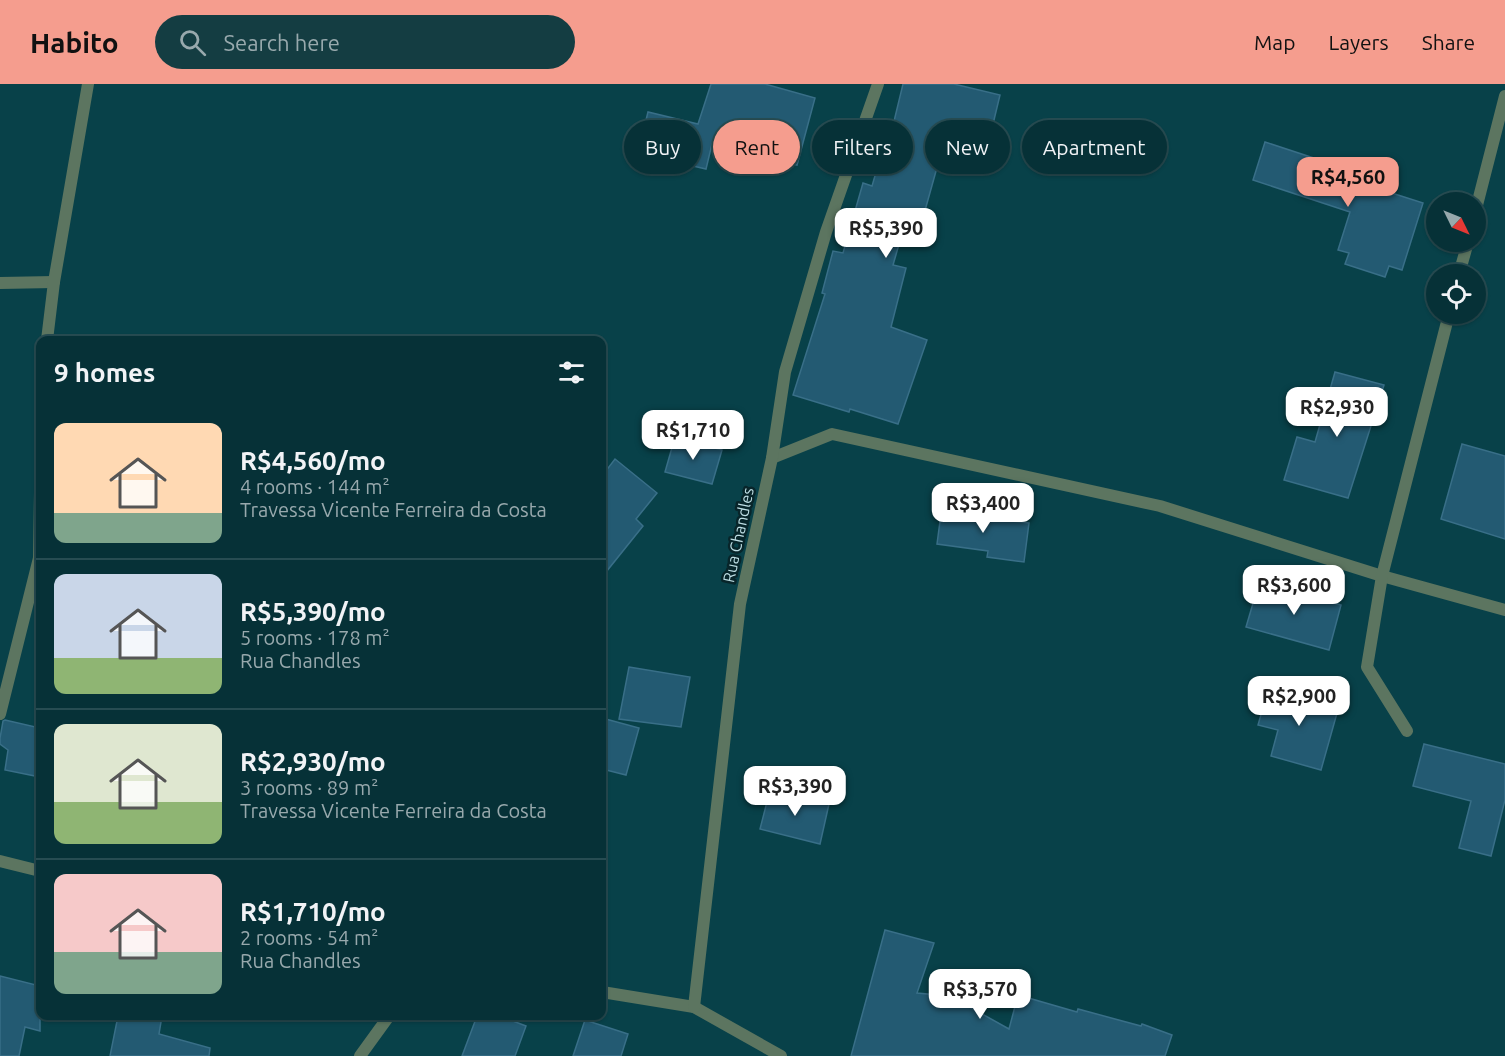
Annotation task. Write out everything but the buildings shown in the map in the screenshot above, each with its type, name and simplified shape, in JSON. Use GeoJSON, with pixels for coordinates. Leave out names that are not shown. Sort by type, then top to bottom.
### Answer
{"type":"FeatureCollection","features":[{"type":"Feature","properties":{"kind":"street"},"geometry":{"type":"LineString","coordinates":[[47,336],[54,282],[88,84]]}},
{"type":"Feature","properties":{"kind":"street","name":"Rua Chandles"},"geometry":{"type":"LineString","coordinates":[[694,1007],[740,604],[772,458],[785,372],[826,232],[878,84]]}},
{"type":"Feature","properties":{"kind":"street"},"geometry":{"type":"LineString","coordinates":[[1480,192],[1505,96]]}},
{"type":"Feature","properties":{"kind":"street"},"geometry":{"type":"LineString","coordinates":[[0,283],[54,282]]}},
{"type":"Feature","properties":{"kind":"street"},"geometry":{"type":"LineString","coordinates":[[1407,730],[1367,667],[1382,576],[1446,324]]}},
{"type":"Feature","properties":{"kind":"street"},"geometry":{"type":"LineString","coordinates":[[772,458],[832,434],[1160,506],[1382,576],[1505,610]]}},
{"type":"Feature","properties":{"kind":"street"},"geometry":{"type":"LineString","coordinates":[[0,714],[36,570]]}},
{"type":"Feature","properties":{"kind":"street"},"geometry":{"type":"LineString","coordinates":[[0,861],[36,870]]}},
{"type":"Feature","properties":{"kind":"street"},"geometry":{"type":"LineString","coordinates":[[606,993],[694,1007],[781,1056]]}},
{"type":"Feature","properties":{"kind":"street"},"geometry":{"type":"LineString","coordinates":[[360,1056],[386,1020]]}}]}
